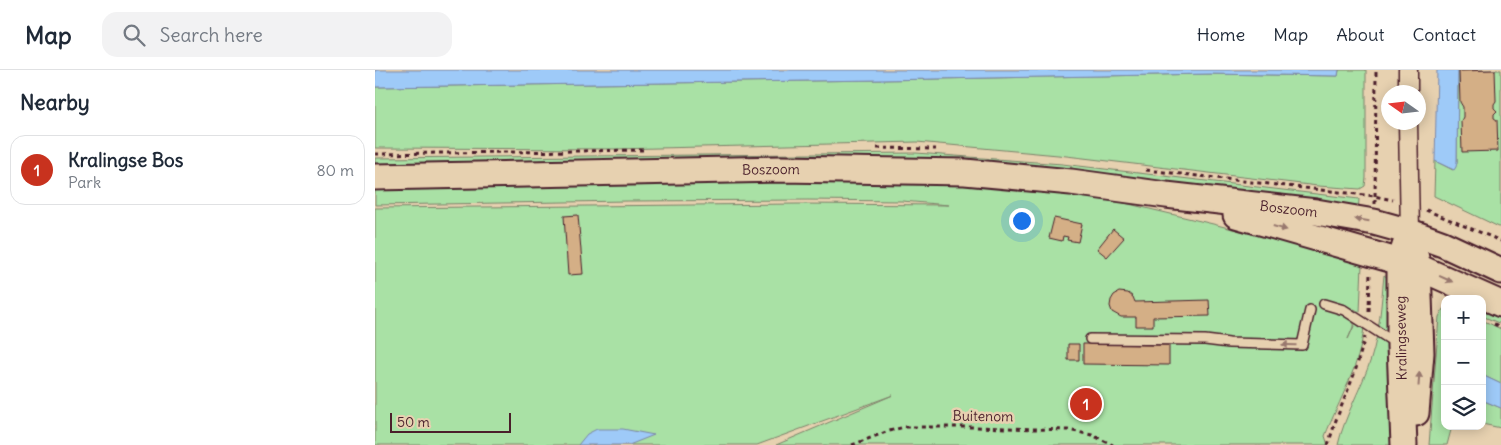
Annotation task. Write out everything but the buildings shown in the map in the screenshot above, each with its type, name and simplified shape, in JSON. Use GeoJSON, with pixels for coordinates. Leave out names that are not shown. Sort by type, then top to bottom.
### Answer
{"type":"FeatureCollection","features":[{"type":"Feature","properties":{"kind":"main road","name":"Boszoom"},"geometry":{"type":"LineString","coordinates":[[375,177],[781,169],[965,172],[1071,182],[1316,212],[1374,222],[1443,244],[1501,271]]}},
{"type":"Feature","properties":{"kind":"main road","name":"Boszoom"},"geometry":{"type":"LineString","coordinates":[[1166,195],[1409,264],[1501,304]]}},
{"type":"Feature","properties":{"kind":"main road","name":"Kralingseweg"},"geometry":{"type":"LineString","coordinates":[[1410,232],[1410,349],[1414,445]]}},
{"type":"Feature","properties":{"kind":"main road","name":"Kralingseweg"},"geometry":{"type":"LineString","coordinates":[[1404,445],[1410,349]]}},
{"type":"Feature","properties":{"kind":"street"},"geometry":{"type":"LineString","coordinates":[[1408,85],[1409,70]]}},
{"type":"Feature","properties":{"kind":"street","name":"Kralingseweg"},"geometry":{"type":"LineString","coordinates":[[1408,130],[1410,232]]}},
{"type":"Feature","properties":{"kind":"lane"},"geometry":{"type":"LineString","coordinates":[[1324,304],[1344,310],[1410,349]]}},
{"type":"Feature","properties":{"kind":"lane"},"geometry":{"type":"LineString","coordinates":[[1090,339],[1205,340],[1229,343],[1302,345],[1310,310]]}},
{"type":"Feature","properties":{"kind":"path"},"geometry":{"type":"LineString","coordinates":[[1376,70],[1374,196],[1427,210],[1501,241]]}},
{"type":"Feature","properties":{"kind":"path","name":"Buitenom"},"geometry":{"type":"LineString","coordinates":[[852,445],[904,427],[974,427],[1068,430],[1092,434],[1113,445]]}},
{"type":"Feature","properties":{"kind":"green space"},"geometry":{"type":"Polygon","coordinates":[[[1339,70],[1366,70],[1366,178],[1365,186],[1360,189],[1318,186],[1058,155],[917,142],[615,149],[375,148],[375,87],[1209,74],[1338,76],[1339,70]]]}},
{"type":"Feature","properties":{"kind":"green space"},"geometry":{"type":"Polygon","coordinates":[[[1458,70],[1501,70],[1501,228],[1434,196],[1435,161],[1453,170],[1457,162],[1458,70]]]}},
{"type":"Feature","properties":{"kind":"green space"},"geometry":{"type":"Polygon","coordinates":[[[916,153],[1062,164],[1359,199],[1358,214],[1060,174],[375,169],[375,158],[916,153]]]}},
{"type":"Feature","properties":{"kind":"green space"},"geometry":{"type":"Polygon","coordinates":[[[899,178],[1056,192],[1116,201],[1338,256],[1362,264],[1360,312],[1354,309],[1353,327],[1348,339],[1356,322],[1364,327],[1362,341],[1354,369],[1325,436],[1328,445],[776,445],[893,395],[757,445],[375,445],[375,208],[799,204],[949,205],[902,201],[808,200],[375,205],[375,183],[899,178]]]}},
{"type":"Feature","properties":{"kind":"green space"},"geometry":{"type":"Polygon","coordinates":[[[1384,275],[1392,281],[1397,445],[1338,445],[1344,424],[1367,370],[1374,348],[1380,317],[1384,275]]]}},
{"type":"Feature","properties":{"kind":"green space"},"geometry":{"type":"Polygon","coordinates":[[[1486,303],[1501,310],[1501,324],[1486,318],[1486,303]]]}},
{"type":"Feature","properties":{"kind":"green space"},"geometry":{"type":"Polygon","coordinates":[[[1441,313],[1441,430],[1451,430],[1447,445],[1429,445],[1439,317],[1441,313]]]}},
{"type":"Feature","properties":{"kind":"green space"},"geometry":{"type":"Polygon","coordinates":[[[1486,322],[1501,329],[1501,384],[1486,377],[1486,322]]]}},
{"type":"Feature","properties":{"kind":"green space"},"geometry":{"type":"Polygon","coordinates":[[[1486,402],[1501,408],[1501,428],[1486,425],[1486,402]]]}},
{"type":"Feature","properties":{"kind":"water"},"geometry":{"type":"Polygon","coordinates":[[[375,70],[1339,70],[1338,76],[1209,74],[375,87],[375,70]]]}},
{"type":"Feature","properties":{"kind":"water"},"geometry":{"type":"Polygon","coordinates":[[[1437,70],[1458,70],[1457,162],[1454,170],[1435,161],[1437,70]]]}},
{"type":"Feature","properties":{"kind":"water"},"geometry":{"type":"Polygon","coordinates":[[[1486,377],[1501,384],[1501,408],[1486,402],[1486,377]]]}},
{"type":"Feature","properties":{"kind":"water"},"geometry":{"type":"Polygon","coordinates":[[[597,429],[623,429],[654,435],[629,445],[578,445],[587,434],[597,429]]]}},
{"type":"Feature","properties":{"kind":"place","name":"Kralingse Bos"},"geometry":{"type":"Point","coordinates":[1086,404]}}]}
